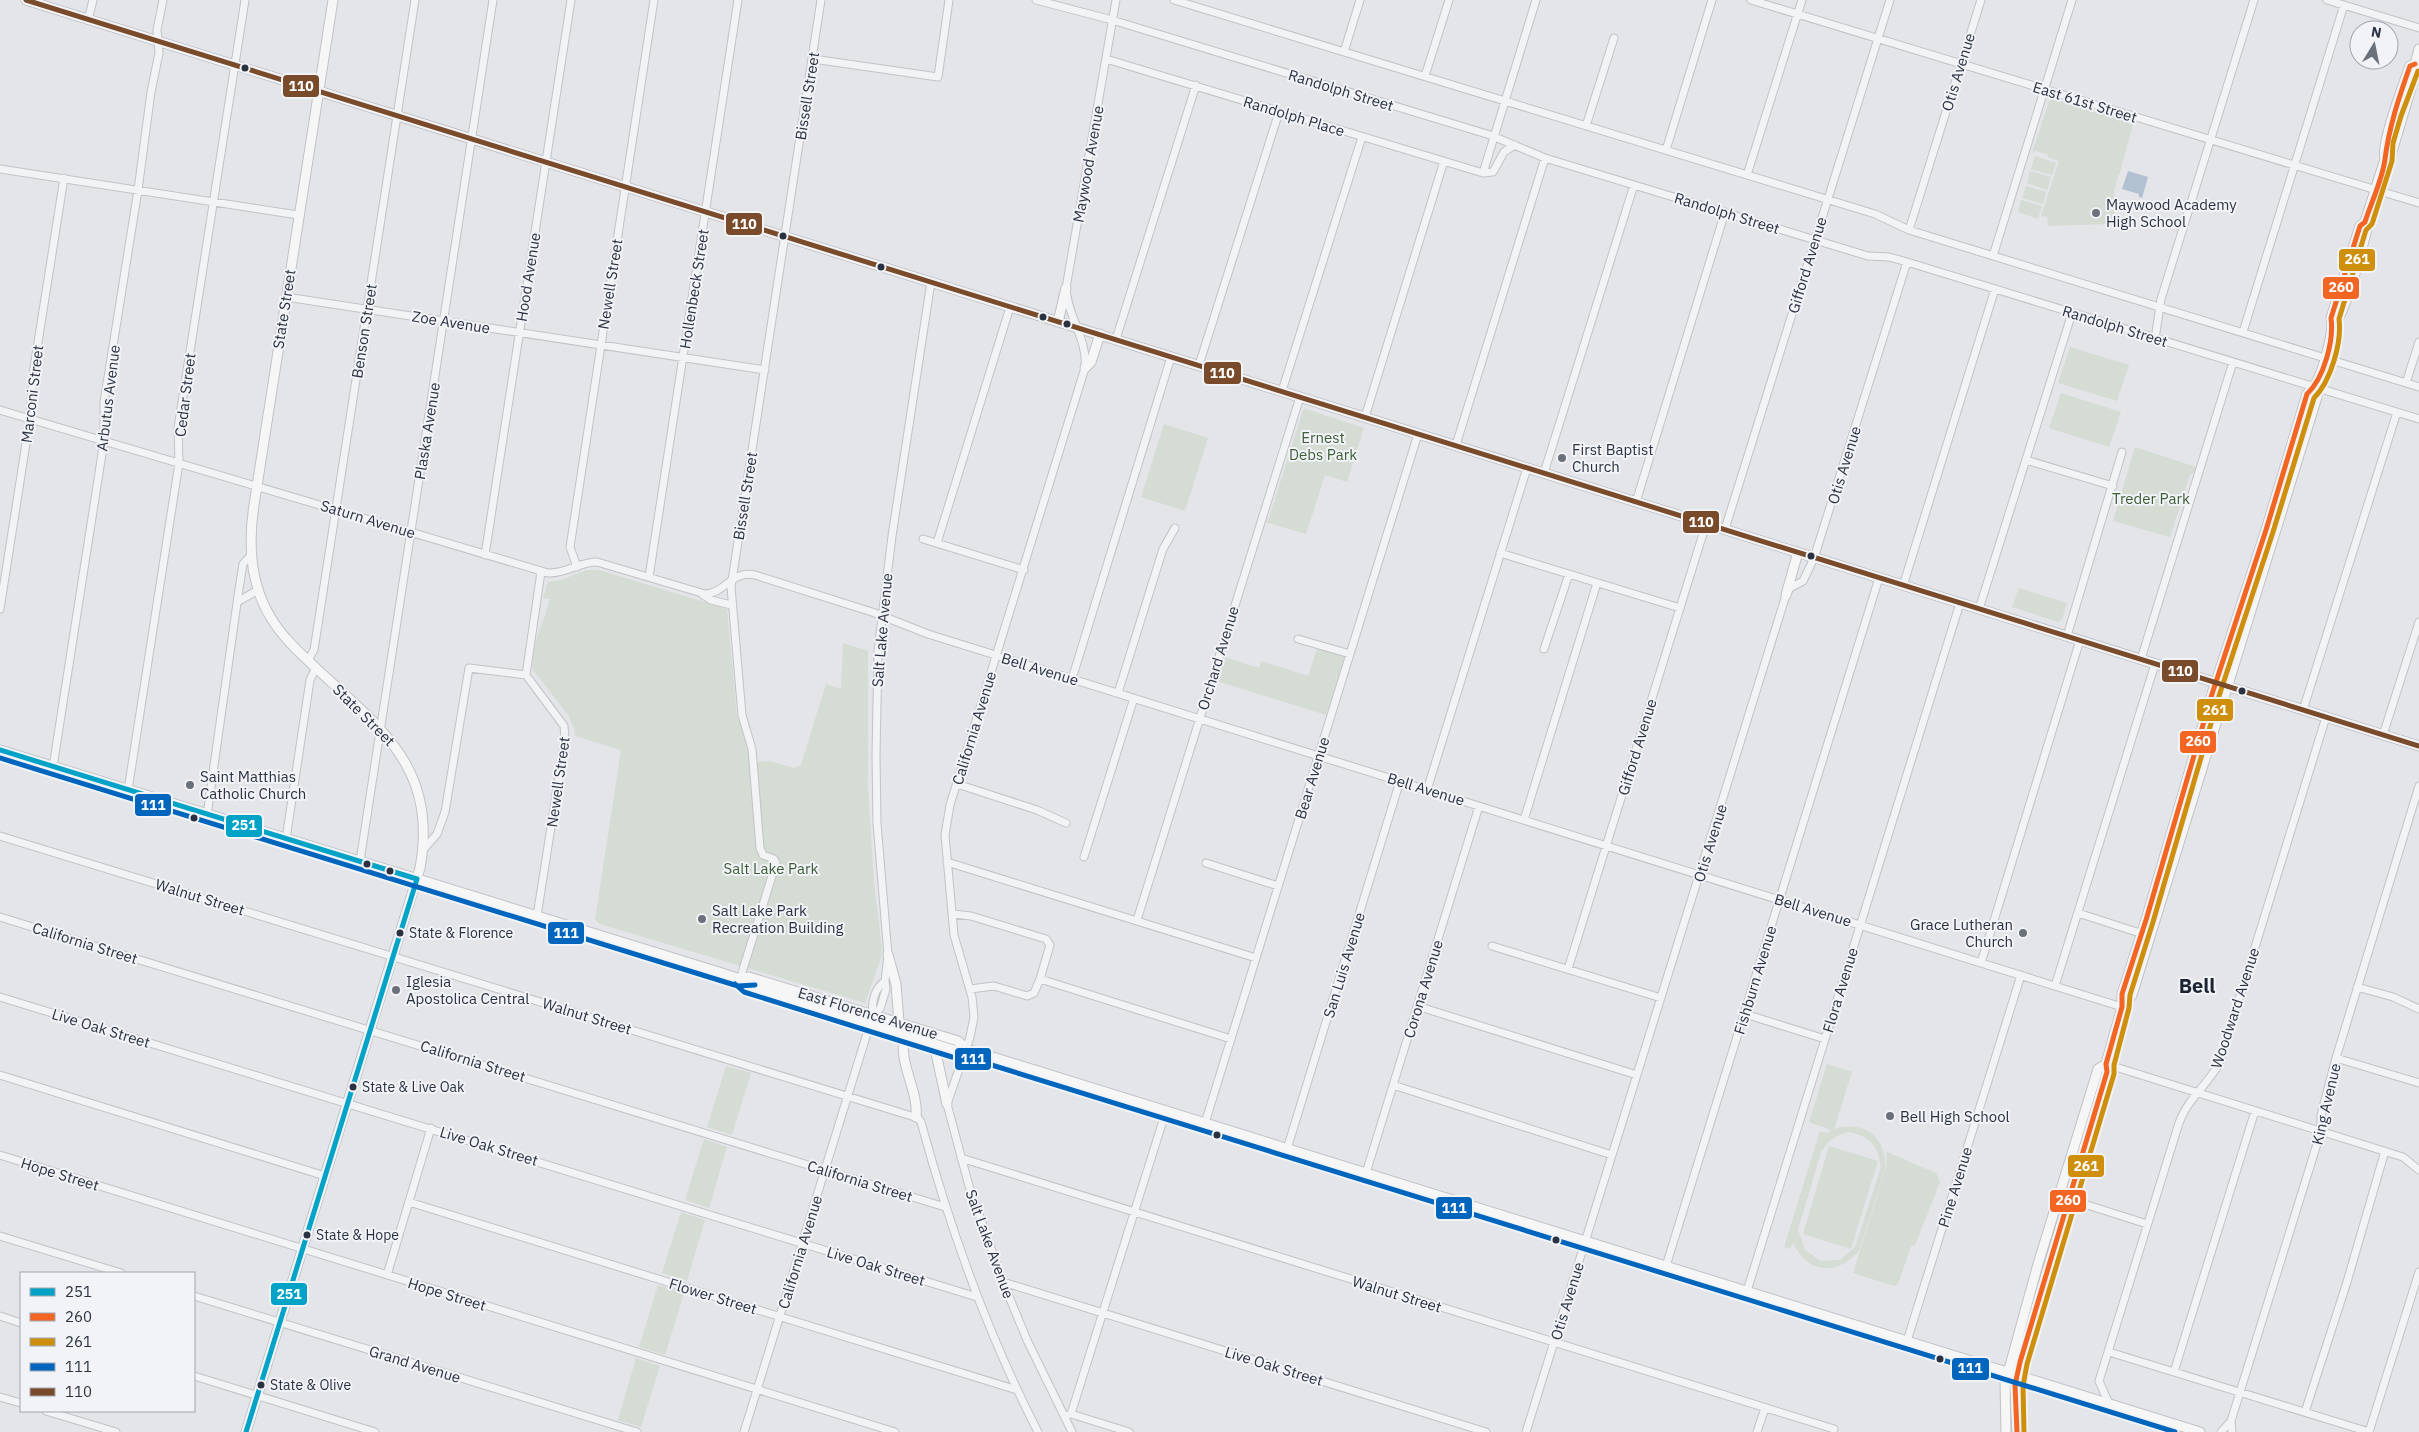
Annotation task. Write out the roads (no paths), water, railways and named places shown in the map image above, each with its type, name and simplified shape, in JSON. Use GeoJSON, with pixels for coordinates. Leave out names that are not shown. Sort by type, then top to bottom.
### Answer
{"type":"FeatureCollection","features":[{"type":"Feature","properties":{"kind":"main road"},"geometry":{"type":"LineString","coordinates":[[26,0],[2419,746]]}},
{"type":"Feature","properties":{"kind":"main road","name":"State Street"},"geometry":{"type":"LineString","coordinates":[[246,1432],[417,879],[424,850],[423,818],[414,780],[400,753],[381,728],[292,645],[271,618],[258,590],[250,556],[250,528],[333,0]]}},
{"type":"Feature","properties":{"kind":"main road"},"geometry":{"type":"LineString","coordinates":[[2146,935],[2170,841],[2216,683],[2266,530],[2307,394],[2315,386],[2333,325],[2338,321],[2353,276],[2367,229],[2365,222],[2385,159],[2391,155],[2417,68],[2414,64],[2419,49]]}},
{"type":"Feature","properties":{"kind":"main road"},"geometry":{"type":"LineString","coordinates":[[1058,322],[1066,288]]}},
{"type":"Feature","properties":{"kind":"main road"},"geometry":{"type":"LineString","coordinates":[[1085,368],[1091,362],[1100,334]]}},
{"type":"Feature","properties":{"kind":"main road"},"geometry":{"type":"LineString","coordinates":[[2006,1432],[2005,1382],[2012,1374],[2069,1199],[2107,1072],[2106,1064],[2122,1007],[2122,994],[2172,866],[2317,397],[2315,386]]}},
{"type":"Feature","properties":{"kind":"main road"},"geometry":{"type":"LineString","coordinates":[[1786,596],[1798,552]]}},
{"type":"Feature","properties":{"kind":"main road","name":"East Florence Avenue"},"geometry":{"type":"LineString","coordinates":[[0,750],[740,979],[746,985],[934,1044],[954,1050],[966,1049]]}},
{"type":"Feature","properties":{"kind":"main road"},"geometry":{"type":"LineString","coordinates":[[2170,841],[2172,847],[2168,861],[2172,866]]}},
{"type":"Feature","properties":{"kind":"main road"},"geometry":{"type":"LineString","coordinates":[[888,955],[896,984],[899,1022]]}},
{"type":"Feature","properties":{"kind":"main road","name":"East Florence Avenue"},"geometry":{"type":"LineString","coordinates":[[740,979],[749,977],[899,1022],[958,1041],[966,1049]]}},
{"type":"Feature","properties":{"kind":"main road"},"geometry":{"type":"LineString","coordinates":[[905,1035],[904,1052],[916,1105],[916,1117]]}},
{"type":"Feature","properties":{"kind":"main road"},"geometry":{"type":"LineString","coordinates":[[934,1044],[947,1104]]}},
{"type":"Feature","properties":{"kind":"main road"},"geometry":{"type":"LineString","coordinates":[[966,1049],[2200,1432]]}},
{"type":"Feature","properties":{"kind":"main road"},"geometry":{"type":"LineString","coordinates":[[2016,1432],[2015,1385],[2012,1374],[2059,1196],[2098,1069],[2106,1064]]}},
{"type":"Feature","properties":{"kind":"street"},"geometry":{"type":"LineString","coordinates":[[88,20],[93,0]]}},
{"type":"Feature","properties":{"kind":"street","name":"Arbutus Avenue"},"geometry":{"type":"LineString","coordinates":[[53,767],[104,441],[104,402],[138,190],[151,92],[159,53],[156,30],[164,0]]}},
{"type":"Feature","properties":{"kind":"street","name":"Cedar Street"},"geometry":{"type":"LineString","coordinates":[[128,790],[179,463],[178,428],[245,0]]}},
{"type":"Feature","properties":{"kind":"street","name":"Benson Street"},"geometry":{"type":"LineString","coordinates":[[308,660],[314,650],[416,0]]}},
{"type":"Feature","properties":{"kind":"street","name":"Plaska Avenue"},"geometry":{"type":"LineString","coordinates":[[360,862],[493,0]]}},
{"type":"Feature","properties":{"kind":"street","name":"Hood Avenue"},"geometry":{"type":"LineString","coordinates":[[485,555],[571,0]]}},
{"type":"Feature","properties":{"kind":"street","name":"Newell Street"},"geometry":{"type":"LineString","coordinates":[[577,566],[570,546],[654,0]]}},
{"type":"Feature","properties":{"kind":"street","name":"Hollenbeck Street"},"geometry":{"type":"LineString","coordinates":[[649,577],[738,0]]}},
{"type":"Feature","properties":{"kind":"street","name":"Bissell Street"},"geometry":{"type":"LineString","coordinates":[[740,979],[776,863],[774,859],[763,855],[760,848],[752,749],[742,715],[731,605],[732,579],[821,0]]}},
{"type":"Feature","properties":{"kind":"street"},"geometry":{"type":"LineString","coordinates":[[812,59],[938,77],[949,0]]}},
{"type":"Feature","properties":{"kind":"street","name":"Randolph Street"},"geometry":{"type":"LineString","coordinates":[[1036,0],[1112,20],[1494,136],[1545,158],[1815,240],[1868,256],[1889,257],[1907,262],[2419,419]]}},
{"type":"Feature","properties":{"kind":"street","name":"Maywood Avenue"},"geometry":{"type":"LineString","coordinates":[[1077,328],[1068,305],[1066,288],[1116,0]]}},
{"type":"Feature","properties":{"kind":"street","name":"Randolph Street"},"geometry":{"type":"LineString","coordinates":[[1174,0],[1875,214],[1909,230],[2419,387]]}},
{"type":"Feature","properties":{"kind":"street"},"geometry":{"type":"LineString","coordinates":[[1344,52],[1360,0]]}},
{"type":"Feature","properties":{"kind":"street"},"geometry":{"type":"LineString","coordinates":[[1425,76],[1449,0]]}},
{"type":"Feature","properties":{"kind":"street"},"geometry":{"type":"LineString","coordinates":[[1515,145],[1504,152],[1493,172],[1483,173],[1536,0]]}},
{"type":"Feature","properties":{"kind":"street"},"geometry":{"type":"LineString","coordinates":[[1666,150],[1712,0]]}},
{"type":"Feature","properties":{"kind":"street","name":"East 61st Street"},"geometry":{"type":"LineString","coordinates":[[1751,0],[2419,203]]}},
{"type":"Feature","properties":{"kind":"street"},"geometry":{"type":"LineString","coordinates":[[1747,175],[1802,0]]}},
{"type":"Feature","properties":{"kind":"street","name":"Gifford Avenue"},"geometry":{"type":"LineString","coordinates":[[1725,530],[1890,0]]}},
{"type":"Feature","properties":{"kind":"street","name":"Otis Avenue"},"geometry":{"type":"LineString","coordinates":[[1909,230],[1981,0]]}},
{"type":"Feature","properties":{"kind":"street"},"geometry":{"type":"LineString","coordinates":[[1993,256],[2072,0]]}},
{"type":"Feature","properties":{"kind":"street"},"geometry":{"type":"LineString","coordinates":[[2155,338],[2159,308],[2254,0]]}},
{"type":"Feature","properties":{"kind":"street"},"geometry":{"type":"LineString","coordinates":[[2327,0],[2419,28]]}},
{"type":"Feature","properties":{"kind":"street"},"geometry":{"type":"LineString","coordinates":[[2243,332],[2344,5]]}},
{"type":"Feature","properties":{"kind":"street"},"geometry":{"type":"LineString","coordinates":[[1586,126],[1614,38]]}},
{"type":"Feature","properties":{"kind":"street","name":"Randolph Place"},"geometry":{"type":"LineString","coordinates":[[1106,58],[1483,173]]}},
{"type":"Feature","properties":{"kind":"street"},"geometry":{"type":"LineString","coordinates":[[1116,339],[1196,86]]}},
{"type":"Feature","properties":{"kind":"street"},"geometry":{"type":"LineString","coordinates":[[1199,365],[1280,112]]}},
{"type":"Feature","properties":{"kind":"street"},"geometry":{"type":"LineString","coordinates":[[1282,391],[1362,137]]}},
{"type":"Feature","properties":{"kind":"street"},"geometry":{"type":"LineString","coordinates":[[1456,445],[1545,158]]}},
{"type":"Feature","properties":{"kind":"street"},"geometry":{"type":"LineString","coordinates":[[1364,417],[1444,161]]}},
{"type":"Feature","properties":{"kind":"street"},"geometry":{"type":"LineString","coordinates":[[0,169],[130,187],[138,190],[298,215]]}},
{"type":"Feature","properties":{"kind":"street","name":"Marconi Street"},"geometry":{"type":"LineString","coordinates":[[0,610],[30,418],[33,374],[64,178]]}},
{"type":"Feature","properties":{"kind":"street"},"geometry":{"type":"LineString","coordinates":[[1544,473],[1634,185]]}},
{"type":"Feature","properties":{"kind":"street"},"geometry":{"type":"LineString","coordinates":[[1636,502],[1725,212]]}},
{"type":"Feature","properties":{"kind":"street","name":"Otis Avenue"},"geometry":{"type":"LineString","coordinates":[[1526,1432],[1786,596],[1790,588],[1802,581],[1814,558],[1907,262]]}},
{"type":"Feature","properties":{"kind":"street","name":"Salt Lake Avenue"},"geometry":{"type":"LineString","coordinates":[[873,1014],[872,1006],[878,985],[884,981],[888,955],[879,861],[876,778],[877,680],[882,616],[892,536],[931,282]]}},
{"type":"Feature","properties":{"kind":"street"},"geometry":{"type":"LineString","coordinates":[[1902,586],[1995,289]]}},
{"type":"Feature","properties":{"kind":"street","name":"Zoe Avenue"},"geometry":{"type":"LineString","coordinates":[[286,297],[765,370]]}},
{"type":"Feature","properties":{"kind":"street"},"geometry":{"type":"LineString","coordinates":[[938,543],[1010,307]]}},
{"type":"Feature","properties":{"kind":"street"},"geometry":{"type":"LineString","coordinates":[[1979,609],[2072,313]]}},
{"type":"Feature","properties":{"kind":"street","name":"California Avenue"},"geometry":{"type":"LineString","coordinates":[[966,1049],[974,1017],[970,989],[958,953],[947,862],[946,824],[1085,368],[1084,345],[1077,328]]}},
{"type":"Feature","properties":{"kind":"street"},"geometry":{"type":"LineString","coordinates":[[2406,383],[2419,342]]}},
{"type":"Feature","properties":{"kind":"street"},"geometry":{"type":"LineString","coordinates":[[1072,679],[1171,357]]}},
{"type":"Feature","properties":{"kind":"street"},"geometry":{"type":"LineString","coordinates":[[2141,659],[2233,362]]}},
{"type":"Feature","properties":{"kind":"street","name":"Orchard Avenue"},"geometry":{"type":"LineString","coordinates":[[1137,920],[1300,397]]}},
{"type":"Feature","properties":{"kind":"street","name":"Saturn Avenue"},"geometry":{"type":"LineString","coordinates":[[0,410],[336,509],[541,572],[562,572],[577,566],[597,562],[701,593],[711,600],[731,605]]}},
{"type":"Feature","properties":{"kind":"street"},"geometry":{"type":"LineString","coordinates":[[2302,710],[2397,412]]}},
{"type":"Feature","properties":{"kind":"street","name":"Bear Avenue"},"geometry":{"type":"LineString","coordinates":[[1205,1123],[1418,434]]}},
{"type":"Feature","properties":{"kind":"street"},"geometry":{"type":"LineString","coordinates":[[2067,636],[2122,452]]}},
{"type":"Feature","properties":{"kind":"street"},"geometry":{"type":"LineString","coordinates":[[2026,460],[2113,486]]}},
{"type":"Feature","properties":{"kind":"street"},"geometry":{"type":"LineString","coordinates":[[1427,790],[1527,468]]}},
{"type":"Feature","properties":{"kind":"street","name":"Gifford Avenue"},"geometry":{"type":"LineString","coordinates":[[1568,969],[1706,524]]}},
{"type":"Feature","properties":{"kind":"street"},"geometry":{"type":"LineString","coordinates":[[1118,693],[1163,549],[1175,528]]}},
{"type":"Feature","properties":{"kind":"street"},"geometry":{"type":"LineString","coordinates":[[923,539],[1024,570]]}},
{"type":"Feature","properties":{"kind":"street"},"geometry":{"type":"LineString","coordinates":[[1500,553],[1680,608]]}},
{"type":"Feature","properties":{"kind":"street"},"geometry":{"type":"LineString","coordinates":[[207,814],[243,564],[250,556]]}},
{"type":"Feature","properties":{"kind":"street"},"geometry":{"type":"LineString","coordinates":[[424,850],[437,834],[445,812],[469,668],[526,675],[541,572]]}},
{"type":"Feature","properties":{"kind":"street","name":"Bell Avenue"},"geometry":{"type":"LineString","coordinates":[[732,579],[742,574],[755,575],[882,616],[910,628],[2122,1007]]}},
{"type":"Feature","properties":{"kind":"street"},"geometry":{"type":"LineString","coordinates":[[1544,648],[1569,574]]}},
{"type":"Feature","properties":{"kind":"street","name":"Fishburn Avenue"},"geometry":{"type":"LineString","coordinates":[[1666,1266],[1879,578]]}},
{"type":"Feature","properties":{"kind":"street"},"geometry":{"type":"LineString","coordinates":[[701,593],[714,592],[732,579]]}},
{"type":"Feature","properties":{"kind":"street"},"geometry":{"type":"LineString","coordinates":[[1524,820],[1597,583]]}},
{"type":"Feature","properties":{"kind":"street"},"geometry":{"type":"LineString","coordinates":[[238,601],[258,590]]}},
{"type":"Feature","properties":{"kind":"street","name":"Flora Avenue"},"geometry":{"type":"LineString","coordinates":[[1747,1291],[1960,603]]}},
{"type":"Feature","properties":{"kind":"street"},"geometry":{"type":"LineString","coordinates":[[2383,735],[2419,622]]}},
{"type":"Feature","properties":{"kind":"street"},"geometry":{"type":"LineString","coordinates":[[1298,639],[1350,654]]}},
{"type":"Feature","properties":{"kind":"street"},"geometry":{"type":"LineString","coordinates":[[1981,963],[2080,640]]}},
{"type":"Feature","properties":{"kind":"street"},"geometry":{"type":"LineString","coordinates":[[2055,986],[2155,664]]}},
{"type":"Feature","properties":{"kind":"street"},"geometry":{"type":"LineString","coordinates":[[286,838],[310,680],[316,667]]}},
{"type":"Feature","properties":{"kind":"street","name":"Newell Street"},"geometry":{"type":"LineString","coordinates":[[526,675],[527,680],[558,718],[565,731],[537,916]]}},
{"type":"Feature","properties":{"kind":"street"},"geometry":{"type":"LineString","coordinates":[[1084,857],[1134,698]]}},
{"type":"Feature","properties":{"kind":"street","name":"Woodward Avenue"},"geometry":{"type":"LineString","coordinates":[[2109,1404],[2099,1381],[2147,1224],[2179,1123],[2196,1093],[2213,1074],[2219,1064],[2326,717]]}},
{"type":"Feature","properties":{"kind":"street","name":"San Luis Avenue"},"geometry":{"type":"LineString","coordinates":[[1287,1149],[1400,781]]}},
{"type":"Feature","properties":{"kind":"street"},"geometry":{"type":"LineString","coordinates":[[957,784],[1037,810],[1066,823]]}},
{"type":"Feature","properties":{"kind":"street","name":"King Avenue"},"geometry":{"type":"LineString","coordinates":[[2232,1432],[2231,1421],[2321,1131],[2321,1115],[2336,1058],[2419,786]]}},
{"type":"Feature","properties":{"kind":"street","name":"Corona Avenue"},"geometry":{"type":"LineString","coordinates":[[1366,1173],[1479,806]]}},
{"type":"Feature","properties":{"kind":"street","name":"Walnut Street"},"geometry":{"type":"LineString","coordinates":[[0,836],[916,1117]]}},
{"type":"Feature","properties":{"kind":"street"},"geometry":{"type":"LineString","coordinates":[[947,862],[1256,958]]}},
{"type":"Feature","properties":{"kind":"street"},"geometry":{"type":"LineString","coordinates":[[1206,863],[1278,886]]}},
{"type":"Feature","properties":{"kind":"street"},"geometry":{"type":"LineString","coordinates":[[2078,913],[2146,935]]}},
{"type":"Feature","properties":{"kind":"street"},"geometry":{"type":"LineString","coordinates":[[953,914],[971,916],[1046,939],[1050,945],[1034,993],[1027,996],[994,986],[970,989]]}},
{"type":"Feature","properties":{"kind":"street","name":"California Street"},"geometry":{"type":"LineString","coordinates":[[0,917],[945,1207]]}},
{"type":"Feature","properties":{"kind":"street"},"geometry":{"type":"LineString","coordinates":[[1492,946],[1661,998]]}},
{"type":"Feature","properties":{"kind":"street","name":"Pine Avenue"},"geometry":{"type":"LineString","coordinates":[[1907,1341],[2021,975]]}},
{"type":"Feature","properties":{"kind":"street"},"geometry":{"type":"LineString","coordinates":[[1040,979],[1231,1039]]}},
{"type":"Feature","properties":{"kind":"street"},"geometry":{"type":"LineString","coordinates":[[2357,988],[2393,997],[2419,1008]]}},
{"type":"Feature","properties":{"kind":"street","name":"Live Oak Street"},"geometry":{"type":"LineString","coordinates":[[0,997],[977,1297]]}},
{"type":"Feature","properties":{"kind":"street"},"geometry":{"type":"LineString","coordinates":[[1418,1006],[1637,1075]]}},
{"type":"Feature","properties":{"kind":"street","name":"California Avenue"},"geometry":{"type":"LineString","coordinates":[[744,1432],[873,1014]]}},
{"type":"Feature","properties":{"kind":"street"},"geometry":{"type":"LineString","coordinates":[[1745,1014],[1825,1039]]}},
{"type":"Feature","properties":{"kind":"street"},"geometry":{"type":"LineString","coordinates":[[947,1104],[966,1049]]}},
{"type":"Feature","properties":{"kind":"street"},"geometry":{"type":"LineString","coordinates":[[2336,1058],[2419,1084]]}},
{"type":"Feature","properties":{"kind":"street"},"geometry":{"type":"LineString","coordinates":[[2106,1064],[2403,1157],[2419,1170]]}},
{"type":"Feature","properties":{"kind":"street"},"geometry":{"type":"LineString","coordinates":[[0,1076],[325,1176]]}},
{"type":"Feature","properties":{"kind":"street"},"geometry":{"type":"LineString","coordinates":[[1393,1085],[1612,1155]]}},
{"type":"Feature","properties":{"kind":"street","name":"Salt Lake Avenue"},"geometry":{"type":"LineString","coordinates":[[947,1104],[961,1158],[1004,1282],[1027,1340],[1068,1415],[1072,1432]]}},
{"type":"Feature","properties":{"kind":"street"},"geometry":{"type":"LineString","coordinates":[[1129,1432],[1068,1415],[1103,1313],[1166,1111]]}},
{"type":"Feature","properties":{"kind":"street"},"geometry":{"type":"LineString","coordinates":[[2174,1372],[2255,1111]]}},
{"type":"Feature","properties":{"kind":"street","name":"Salt Lake Avenue"},"geometry":{"type":"LineString","coordinates":[[916,1117],[921,1122],[945,1207],[977,1297],[1017,1390],[1038,1432]]}},
{"type":"Feature","properties":{"kind":"street"},"geometry":{"type":"LineString","coordinates":[[387,1275],[431,1128]]}},
{"type":"Feature","properties":{"kind":"street"},"geometry":{"type":"LineString","coordinates":[[2305,1412],[2346,1285],[2385,1152]]}},
{"type":"Feature","properties":{"kind":"street","name":"Hope Street"},"geometry":{"type":"LineString","coordinates":[[0,1155],[895,1432]]}},
{"type":"Feature","properties":{"kind":"street","name":"Walnut Street"},"geometry":{"type":"LineString","coordinates":[[961,1158],[1834,1429]]}},
{"type":"Feature","properties":{"kind":"street"},"geometry":{"type":"LineString","coordinates":[[2059,1196],[2147,1224]]}},
{"type":"Feature","properties":{"kind":"street","name":"Flower Street"},"geometry":{"type":"LineString","coordinates":[[409,1202],[1017,1390]]}},
{"type":"Feature","properties":{"kind":"street"},"geometry":{"type":"LineString","coordinates":[[0,1236],[118,1272]]}},
{"type":"Feature","properties":{"kind":"street"},"geometry":{"type":"LineString","coordinates":[[2109,1352],[2369,1432],[2419,1272]]}},
{"type":"Feature","properties":{"kind":"street","name":"Live Oak Street"},"geometry":{"type":"LineString","coordinates":[[1004,1282],[1486,1432]]}},
{"type":"Feature","properties":{"kind":"street","name":"Grand Avenue"},"geometry":{"type":"LineString","coordinates":[[195,1296],[637,1432]]}},
{"type":"Feature","properties":{"kind":"street"},"geometry":{"type":"LineString","coordinates":[[0,1316],[20,1323]]}},
{"type":"Feature","properties":{"kind":"street"},"geometry":{"type":"LineString","coordinates":[[195,1376],[375,1432]]}},
{"type":"Feature","properties":{"kind":"street"},"geometry":{"type":"LineString","coordinates":[[0,1397],[20,1403]]}},
{"type":"Feature","properties":{"kind":"street"},"geometry":{"type":"LineString","coordinates":[[1757,1432],[1765,1408]]}},
{"type":"Feature","properties":{"kind":"street"},"geometry":{"type":"LineString","coordinates":[[49,1412],[116,1432]]}},
{"type":"Feature","properties":{"kind":"street","name":"King Avenue"},"geometry":{"type":"LineString","coordinates":[[2221,1432],[2231,1421]]}},
{"type":"Feature","properties":{"kind":"water"},"geometry":{"type":"Polygon","coordinates":[[[2128,171],[2148,177],[2142,198],[2139,197],[2139,194],[2122,189],[2128,171]]]}},
{"type":"Feature","properties":{"kind":"place","name":"Maywood Academy High School"},"geometry":{"type":"Point","coordinates":[2096,213]}},
{"type":"Feature","properties":{"kind":"place","name":"First Baptist Church"},"geometry":{"type":"Point","coordinates":[1562,458]}},
{"type":"Feature","properties":{"kind":"place","name":"Saint Matthias Catholic Church"},"geometry":{"type":"Point","coordinates":[190,785]}},
{"type":"Feature","properties":{"kind":"place","name":"Salt Lake Park Recreation Building"},"geometry":{"type":"Point","coordinates":[702,919]}},
{"type":"Feature","properties":{"kind":"place","name":"State & Florence"},"geometry":{"type":"Point","coordinates":[400,933]}},
{"type":"Feature","properties":{"kind":"place","name":"Grace Lutheran Church"},"geometry":{"type":"Point","coordinates":[2023,933]}},
{"type":"Feature","properties":{"kind":"place","name":"Iglesia Apostolica Central"},"geometry":{"type":"Point","coordinates":[396,990]}},
{"type":"Feature","properties":{"kind":"place","name":"State & Live Oak"},"geometry":{"type":"Point","coordinates":[353,1087]}},
{"type":"Feature","properties":{"kind":"place","name":"Bell High School"},"geometry":{"type":"Point","coordinates":[1890,1116]}},
{"type":"Feature","properties":{"kind":"place","name":"State & Hope"},"geometry":{"type":"Point","coordinates":[307,1235]}},
{"type":"Feature","properties":{"kind":"place","name":"State & Olive"},"geometry":{"type":"Point","coordinates":[261,1385]}},
{"type":"Feature","properties":{"kind":"district","name":"Bell"},"geometry":{"type":"Point","coordinates":[2197,985]}},
{"type":"Feature","properties":{"kind":"park label","name":"Ernest Debs Park"},"geometry":{"type":"Point","coordinates":[1323,446]}},
{"type":"Feature","properties":{"kind":"park label","name":"Treder Park"},"geometry":{"type":"Point","coordinates":[2151,498]}},
{"type":"Feature","properties":{"kind":"park label","name":"Salt Lake Park"},"geometry":{"type":"Point","coordinates":[771,868]}}]}
